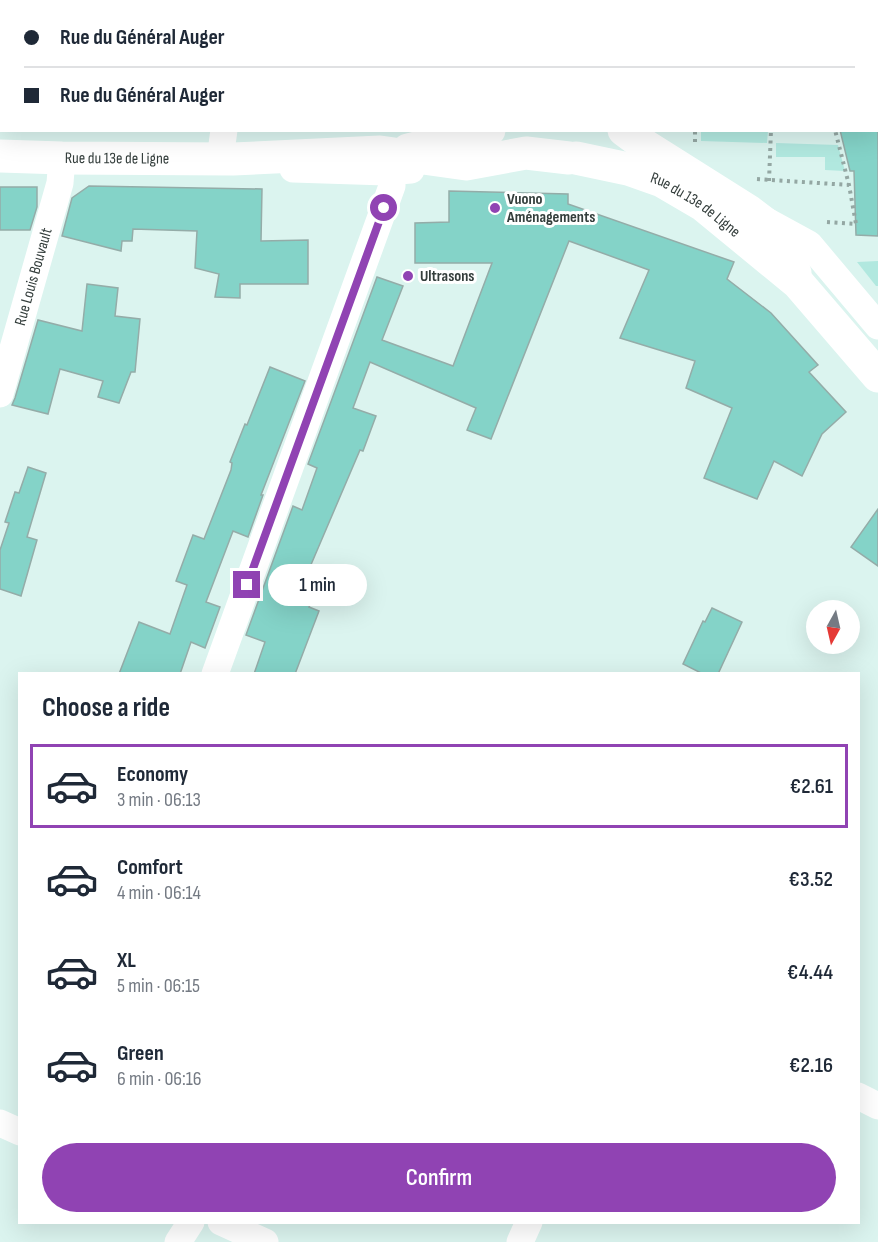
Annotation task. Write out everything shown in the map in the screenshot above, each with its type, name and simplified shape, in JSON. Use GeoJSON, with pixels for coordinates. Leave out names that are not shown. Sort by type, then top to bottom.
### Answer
{"type":"FeatureCollection","features":[{"type":"Feature","properties":{"kind":"main road","name":"Rue du 13e de Ligne"},"geometry":{"type":"LineString","coordinates":[[388,159],[482,132]]}},
{"type":"Feature","properties":{"kind":"main road"},"geometry":{"type":"LineString","coordinates":[[535,132],[546,149],[572,158],[596,148],[602,143],[607,132]]}},
{"type":"Feature","properties":{"kind":"main road","name":"Rue du 13e de Ligne"},"geometry":{"type":"LineString","coordinates":[[627,132],[665,159],[760,202],[771,228],[785,248],[798,283]]}},
{"type":"Feature","properties":{"kind":"main road","name":"Rue du 13e de Ligne"},"geometry":{"type":"LineString","coordinates":[[0,156],[62,158],[225,150],[465,164],[526,153],[572,158],[628,169],[662,182],[703,205],[798,283],[878,376]]}},
{"type":"Feature","properties":{"kind":"street","name":"Rue Louis Bouvault"},"geometry":{"type":"LineString","coordinates":[[0,394],[60,183],[62,158]]}},
{"type":"Feature","properties":{"kind":"street"},"geometry":{"type":"LineString","coordinates":[[216,672],[392,186],[388,159]]}},
{"type":"Feature","properties":{"kind":"street"},"geometry":{"type":"LineString","coordinates":[[760,202],[809,244],[878,326]]}},
{"type":"Feature","properties":{"kind":"street"},"geometry":{"type":"LineString","coordinates":[[860,1097],[878,1106]]}},
{"type":"Feature","properties":{"kind":"street"},"geometry":{"type":"LineString","coordinates":[[0,1123],[18,1131]]}},
{"type":"Feature","properties":{"kind":"street"},"geometry":{"type":"LineString","coordinates":[[178,1242],[189,1224]]}},
{"type":"Feature","properties":{"kind":"street"},"geometry":{"type":"LineString","coordinates":[[225,1224],[265,1242]]}},
{"type":"Feature","properties":{"kind":"street"},"geometry":{"type":"LineString","coordinates":[[520,1242],[528,1224]]}},
{"type":"Feature","properties":{"kind":"path"},"geometry":{"type":"LineString","coordinates":[[760,202],[769,181],[771,132]]}},
{"type":"Feature","properties":{"kind":"path"},"geometry":{"type":"LineString","coordinates":[[836,132],[856,224]]}},
{"type":"Feature","properties":{"kind":"path"},"geometry":{"type":"LineString","coordinates":[[748,179],[849,185]]}},
{"type":"Feature","properties":{"kind":"shaded area"},"geometry":{"type":"Polygon","coordinates":[[[701,132],[768,132],[767,143],[701,141],[701,132]]]}},
{"type":"Feature","properties":{"kind":"shaded area"},"geometry":{"type":"Polygon","coordinates":[[[776,143],[838,145],[845,171],[825,170],[825,157],[776,157],[776,143]]]}},
{"type":"Feature","properties":{"kind":"shaded area"},"geometry":{"type":"Polygon","coordinates":[[[878,261],[878,286],[876,286],[857,262],[878,261]]]}},
{"type":"Feature","properties":{"kind":"building"},"geometry":{"type":"Polygon","coordinates":[[[840,132],[878,132],[878,236],[856,235],[854,171],[850,171],[840,132]]]}},
{"type":"Feature","properties":{"kind":"building"},"geometry":{"type":"Polygon","coordinates":[[[89,186],[262,189],[261,241],[308,240],[308,284],[240,284],[240,298],[215,297],[219,274],[195,268],[197,231],[133,229],[132,241],[122,241],[121,251],[62,236],[72,198],[89,186]]]}},
{"type":"Feature","properties":{"kind":"building"},"geometry":{"type":"Polygon","coordinates":[[[0,187],[37,187],[37,207],[30,230],[0,230],[0,187]]]}},
{"type":"Feature","properties":{"kind":"building"},"geometry":{"type":"Polygon","coordinates":[[[449,191],[568,194],[568,204],[734,262],[727,279],[771,313],[818,365],[809,372],[846,412],[822,434],[802,476],[774,461],[757,499],[704,478],[732,408],[686,388],[695,361],[620,338],[649,270],[569,241],[491,439],[467,430],[476,408],[370,362],[353,408],[376,416],[363,451],[360,450],[301,588],[304,589],[302,597],[312,601],[309,607],[319,611],[296,672],[255,672],[265,642],[246,635],[293,506],[302,510],[317,468],[308,464],[377,277],[403,286],[382,340],[453,366],[492,263],[415,263],[415,223],[449,222],[449,191]]]}},
{"type":"Feature","properties":{"kind":"building"},"geometry":{"type":"Polygon","coordinates":[[[87,284],[118,288],[115,316],[140,319],[135,372],[131,372],[119,403],[98,397],[103,381],[60,369],[48,414],[12,405],[38,320],[82,331],[87,284]]]}},
{"type":"Feature","properties":{"kind":"building"},"geometry":{"type":"Polygon","coordinates":[[[270,367],[305,381],[261,495],[263,495],[248,537],[233,531],[206,602],[220,607],[205,648],[191,642],[181,672],[120,672],[139,622],[170,634],[187,585],[176,581],[193,535],[204,539],[231,470],[232,463],[230,462],[245,424],[247,425],[270,367]]]}},
{"type":"Feature","properties":{"kind":"building"},"geometry":{"type":"Polygon","coordinates":[[[28,467],[46,473],[27,537],[37,540],[21,596],[0,589],[0,550],[9,523],[5,522],[15,492],[19,493],[28,467]]]}},
{"type":"Feature","properties":{"kind":"building"},"geometry":{"type":"Polygon","coordinates":[[[878,509],[878,566],[851,547],[878,509]]]}},
{"type":"Feature","properties":{"kind":"building"},"geometry":{"type":"Polygon","coordinates":[[[712,608],[742,622],[719,672],[699,672],[683,664],[703,621],[705,622],[712,608]]]}},
{"type":"Feature","properties":{"kind":"place","name":"Vuono Aménagements"},"geometry":{"type":"Point","coordinates":[495,208]}},
{"type":"Feature","properties":{"kind":"place","name":"Ultrasons"},"geometry":{"type":"Point","coordinates":[408,276]}},
{"type":"Feature","properties":{"kind":"route"},"geometry":{"type":"LineString","coordinates":[[247,585],[384,208]]}}]}
